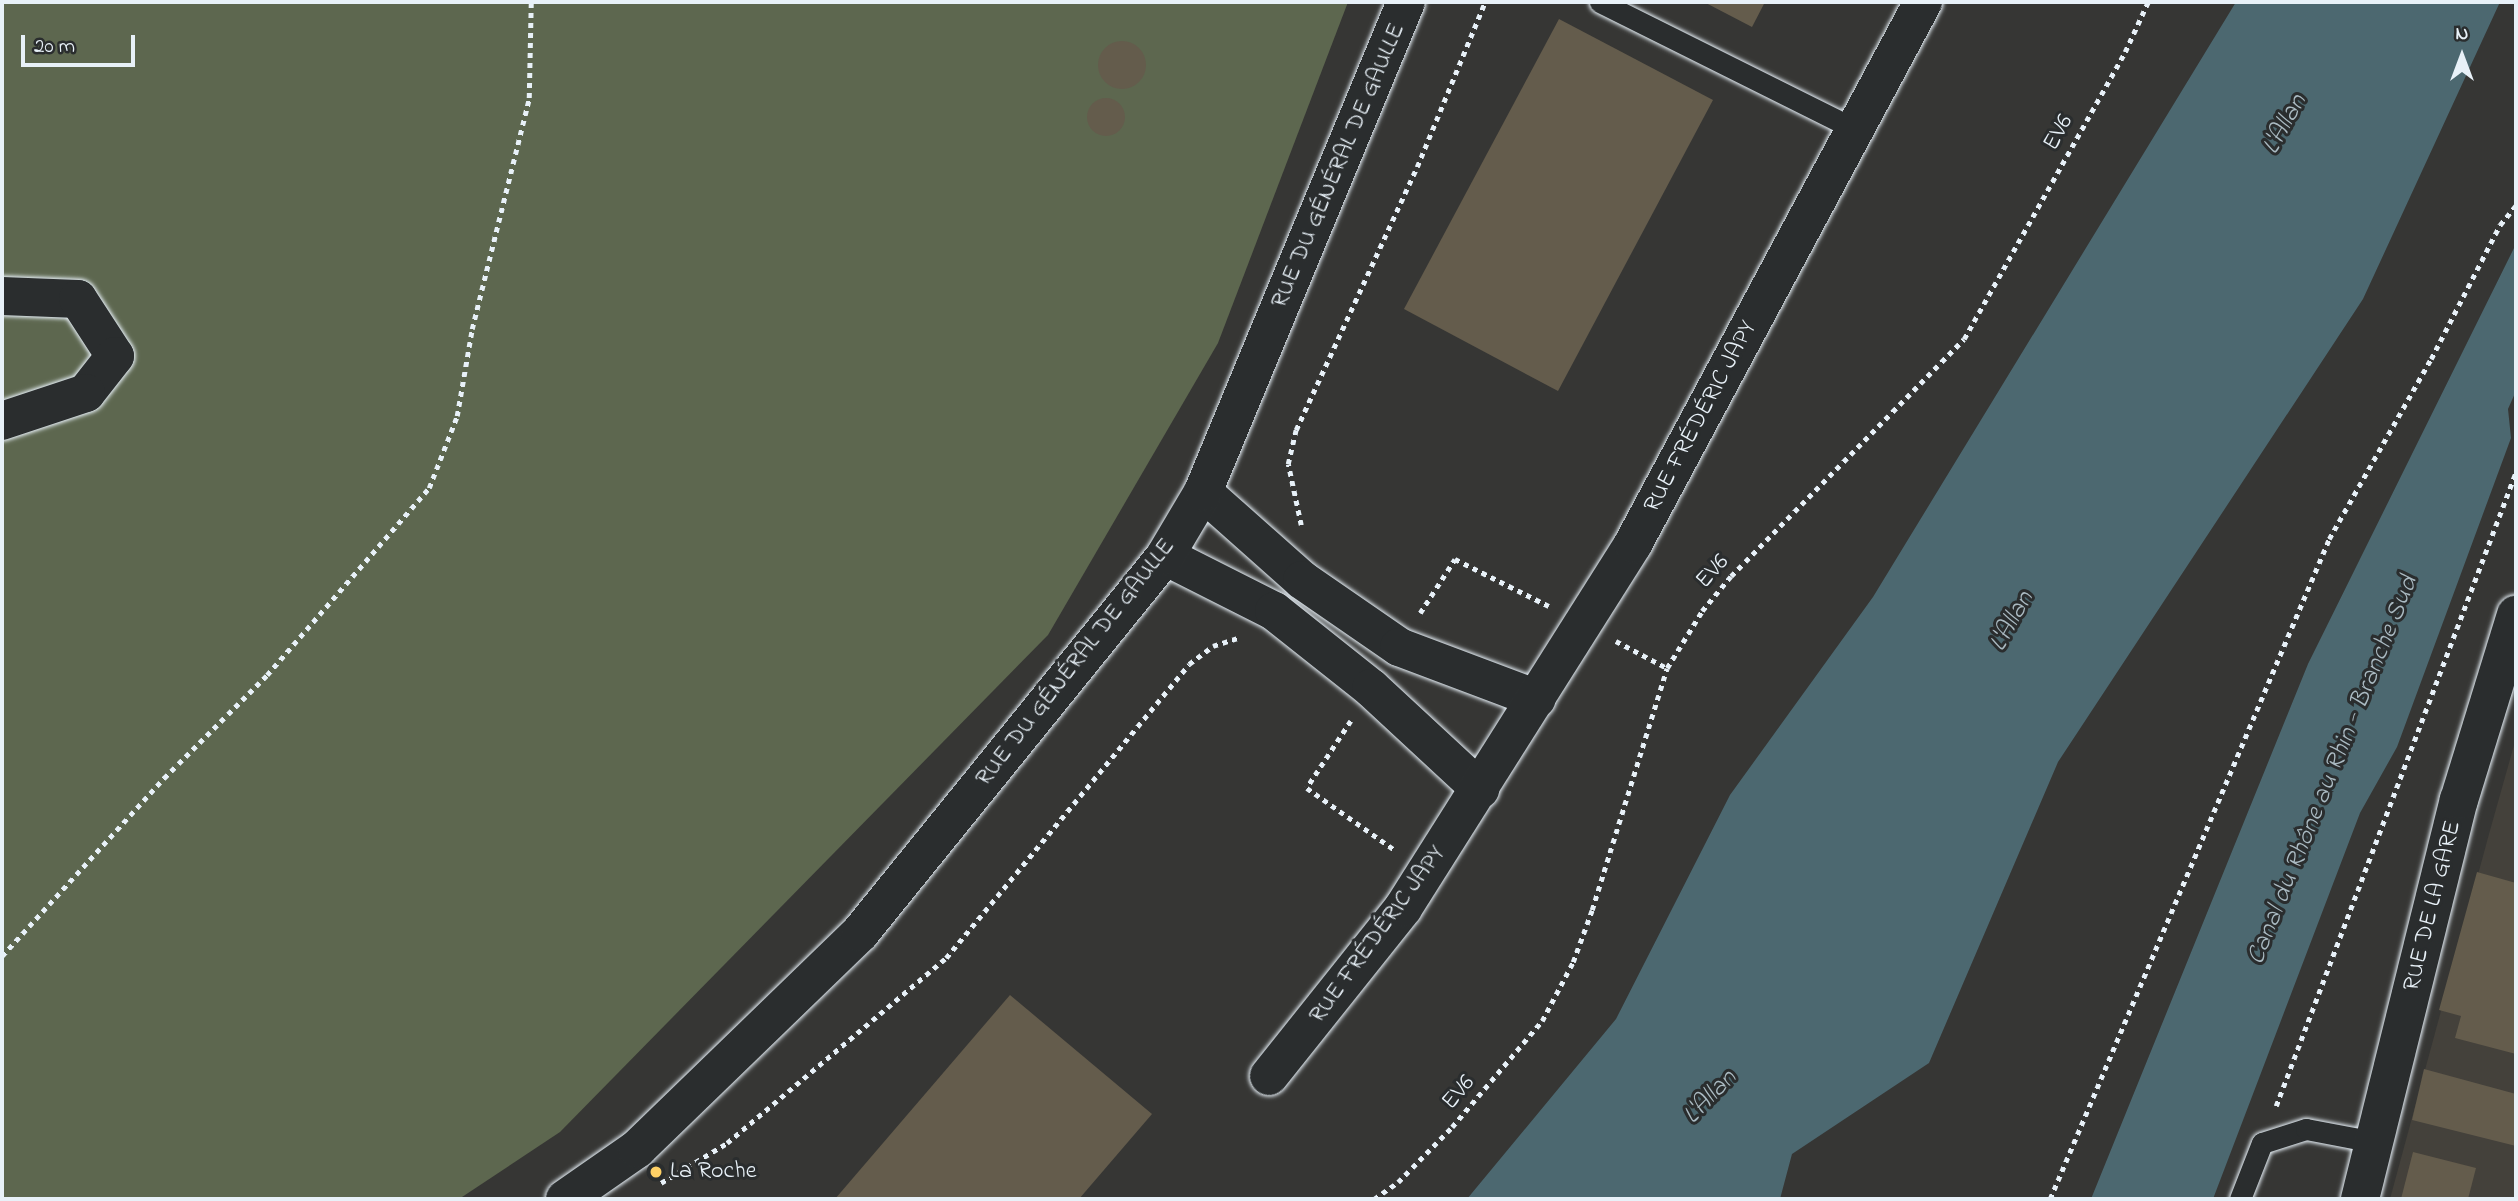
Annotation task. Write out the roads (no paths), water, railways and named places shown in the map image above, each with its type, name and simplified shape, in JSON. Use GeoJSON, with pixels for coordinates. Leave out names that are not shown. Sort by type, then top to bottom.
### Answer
{"type":"FeatureCollection","features":[{"type":"Feature","properties":{"kind":"street","name":"RUE DU GÉNÉRAL DE GAULLE"},"geometry":{"type":"LineString","coordinates":[[565,1199],[637,1149],[860,933],[1165,555],[1203,492],[1406,2]]}},
{"type":"Feature","properties":{"kind":"street","name":"RUE FRÉDÉRIC JAPY"},"geometry":{"type":"LineString","coordinates":[[1269,1076],[1403,908],[1633,544],[1923,2]]}},
{"type":"Feature","properties":{"kind":"street"},"geometry":{"type":"LineString","coordinates":[[2,296],[79,299],[114,356],[86,393],[2,421]]}},
{"type":"Feature","properties":{"kind":"street"},"geometry":{"type":"LineString","coordinates":[[1203,492],[1302,580],[1399,647],[1536,699]]}},
{"type":"Feature","properties":{"kind":"street"},"geometry":{"type":"LineString","coordinates":[[1165,555],[1274,611],[1371,688],[1480,789]]}},
{"type":"Feature","properties":{"kind":"street","name":"RUE DE LA GARE"},"geometry":{"type":"LineString","coordinates":[[2360,1199],[2459,800],[2516,615]]}},
{"type":"Feature","properties":{"kind":"lane"},"geometry":{"type":"LineString","coordinates":[[1600,2],[1855,129]]}},
{"type":"Feature","properties":{"kind":"lane"},"geometry":{"type":"LineString","coordinates":[[2240,1199],[2262,1143],[2306,1129],[2374,1142]]}},
{"type":"Feature","properties":{"kind":"water","name":"L'Allan"},"geometry":{"type":"Polygon","coordinates":[[[2236,2],[2500,2],[2363,299],[2058,762],[1929,1063],[1792,1154],[1780,1199],[1467,1199],[1616,1019],[1730,795],[1873,597],[2236,2]]]}},
{"type":"Feature","properties":{"kind":"water","name":"Canal du Rhône au Rhin - Branche Sud"},"geometry":{"type":"Polygon","coordinates":[[[2516,244],[2516,391],[2508,409],[2511,438],[2397,747],[2360,813],[2213,1199],[2091,1199],[2308,664],[2516,244]]]}},
{"type":"Feature","properties":{"kind":"place","name":"La Roche"},"geometry":{"type":"Point","coordinates":[656,1172]}}]}
